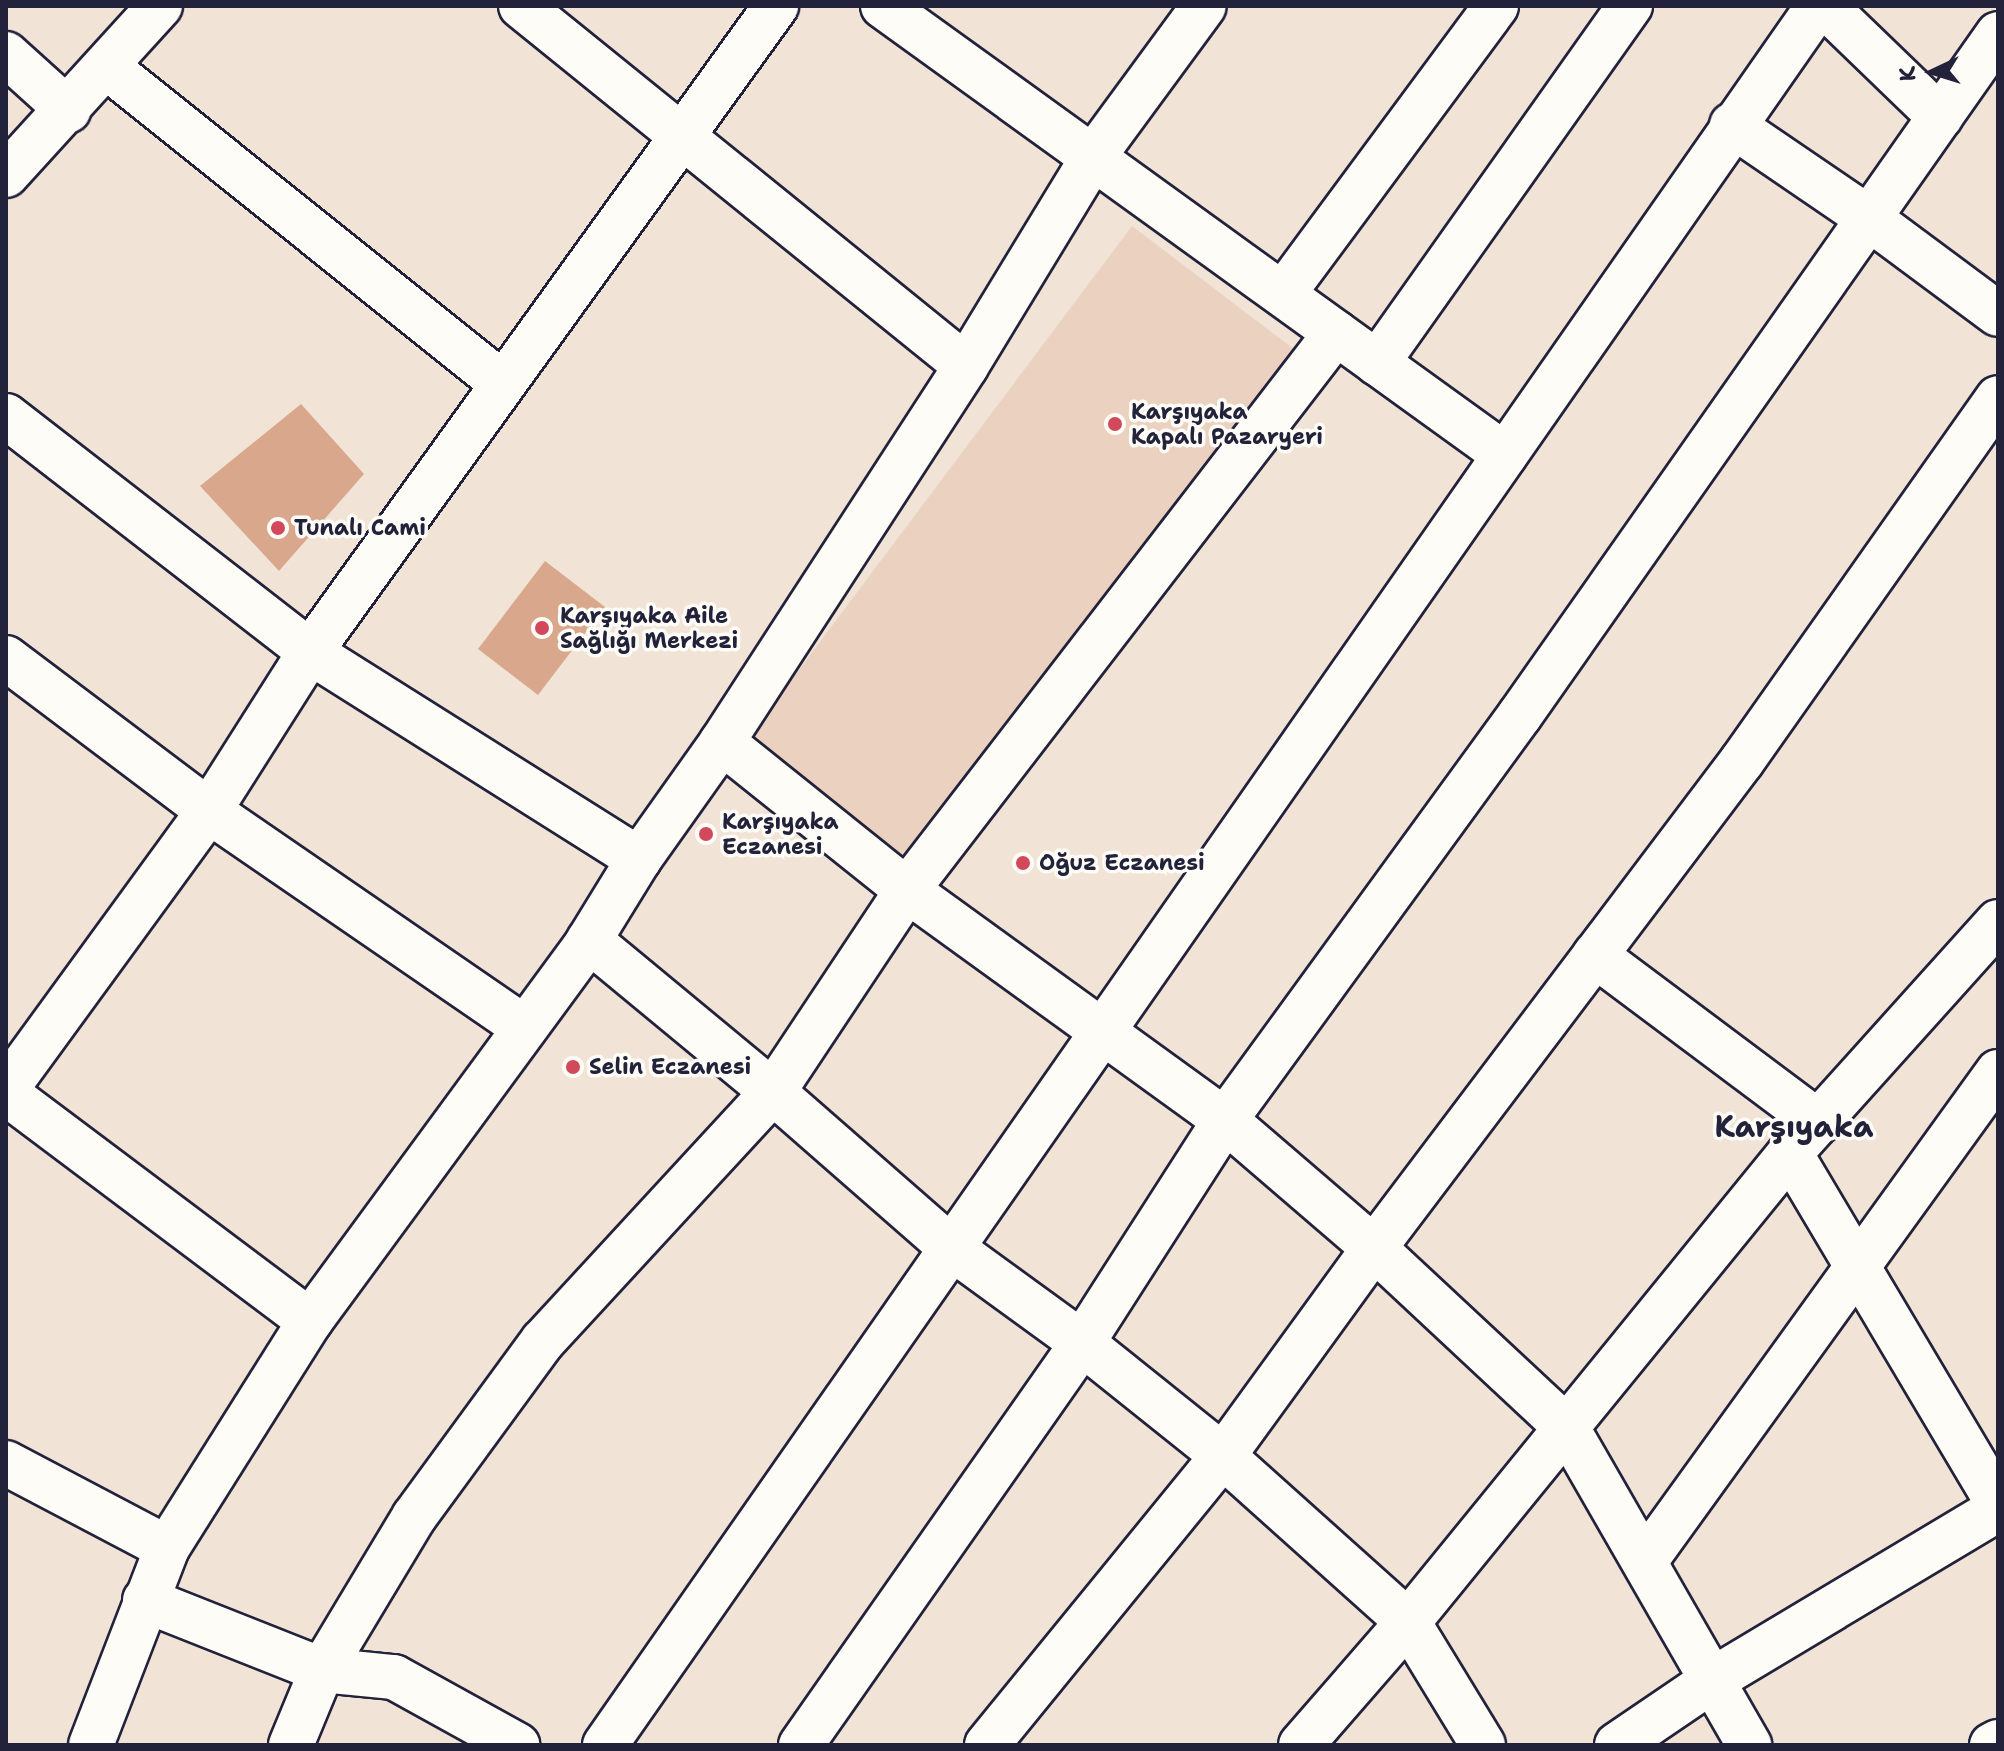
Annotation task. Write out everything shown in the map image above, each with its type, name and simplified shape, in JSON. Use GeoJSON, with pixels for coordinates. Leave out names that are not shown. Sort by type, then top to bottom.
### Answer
{"type":"FeatureCollection","features":[{"type":"Feature","properties":{"kind":"street"},"geometry":{"type":"LineString","coordinates":[[6,175],[160,6]]}},
{"type":"Feature","properties":{"kind":"street"},"geometry":{"type":"LineString","coordinates":[[521,6],[966,366]]}},
{"type":"Feature","properties":{"kind":"street"},"geometry":{"type":"LineString","coordinates":[[310,1321],[6,1091],[209,811],[310,652],[776,6]]}},
{"type":"Feature","properties":{"kind":"street"},"geometry":{"type":"LineString","coordinates":[[883,6],[1505,455]]}},
{"type":"Feature","properties":{"kind":"street"},"geometry":{"type":"LineString","coordinates":[[91,1745],[167,1548],[310,1321],[589,940],[639,859],[722,742],[966,366],[1093,157],[1204,6]]}},
{"type":"Feature","properties":{"kind":"street"},"geometry":{"type":"LineString","coordinates":[[1283,294],[1496,6]]}},
{"type":"Feature","properties":{"kind":"street"},"geometry":{"type":"LineString","coordinates":[[1377,363],[1630,6]]}},
{"type":"Feature","properties":{"kind":"street"},"geometry":{"type":"LineString","coordinates":[[605,1745],[1100,1031],[1818,6]]}},
{"type":"Feature","properties":{"kind":"street"},"geometry":{"type":"LineString","coordinates":[[1825,6],[1940,117]]}},
{"type":"Feature","properties":{"kind":"street"},"geometry":{"type":"LineString","coordinates":[[801,1745],[1082,1343],[1225,1120],[1520,715],[1998,34]]}},
{"type":"Feature","properties":{"kind":"street"},"geometry":{"type":"LineString","coordinates":[[6,54],[68,110]]}},
{"type":"Feature","properties":{"kind":"street"},"geometry":{"type":"LineString","coordinates":[[107,67],[503,384]]}},
{"type":"Feature","properties":{"kind":"street"},"geometry":{"type":"LineString","coordinates":[[1732,125],[1870,219],[1998,314]]}},
{"type":"Feature","properties":{"kind":"street"},"geometry":{"type":"LineString","coordinates":[[291,1745],[322,1670],[414,1517],[543,1341],[773,1092],[907,890],[1336,333]]}},
{"type":"Feature","properties":{"kind":"street"},"geometry":{"type":"LineString","coordinates":[[987,1745],[1223,1456],[1374,1248],[1742,761],[1998,398]]}},
{"type":"Feature","properties":{"kind":"street"},"geometry":{"type":"LineString","coordinates":[[6,416],[310,652],[639,859]]}},
{"type":"Feature","properties":{"kind":"street"},"geometry":{"type":"LineString","coordinates":[[6,658],[209,811],[525,1028]]}},
{"type":"Feature","properties":{"kind":"street"},"geometry":{"type":"LineString","coordinates":[[722,742],[907,890],[1225,1120],[1374,1248],[1567,1428],[1714,1679],[1749,1745]]}},
{"type":"Feature","properties":{"kind":"street"},"geometry":{"type":"LineString","coordinates":[[1301,1745],[1408,1622],[1804,1137],[1998,922]]}},
{"type":"Feature","properties":{"kind":"street"},"geometry":{"type":"LineString","coordinates":[[589,940],[773,1092],[950,1247],[1082,1343],[1223,1456],[1408,1622],[1483,1745]]}},
{"type":"Feature","properties":{"kind":"street"},"geometry":{"type":"LineString","coordinates":[[1595,955],[1804,1137],[1857,1265],[1998,1506],[1714,1679],[1617,1745]]}},
{"type":"Feature","properties":{"kind":"street"},"geometry":{"type":"LineString","coordinates":[[1645,1561],[1998,1072]]}},
{"type":"Feature","properties":{"kind":"street"},"geometry":{"type":"LineString","coordinates":[[6,1463],[167,1548]]}},
{"type":"Feature","properties":{"kind":"street"},"geometry":{"type":"LineString","coordinates":[[145,1600],[322,1670],[394,1677],[517,1745]]}},
{"type":"Feature","properties":{"kind":"street"},"geometry":{"type":"LineString","coordinates":[[1992,1745],[1998,1742]]}},
{"type":"Feature","properties":{"kind":"shaded area"},"geometry":{"type":"Polygon","coordinates":[[[1132,226],[1299,353],[911,870],[744,743],[1132,226]]]}},
{"type":"Feature","properties":{"kind":"building","name":"Tunalı Cami"},"geometry":{"type":"Polygon","coordinates":[[[301,404],[364,474],[279,571],[200,486],[301,404]]]}},
{"type":"Feature","properties":{"kind":"building","name":"Karşıyaka Aile Sağlığı Merkezi"},"geometry":{"type":"Polygon","coordinates":[[[545,561],[605,607],[538,695],[478,649],[545,561]]]}},
{"type":"Feature","properties":{"kind":"place","name":"Karşıyaka Kapalı Pazaryeri"},"geometry":{"type":"Point","coordinates":[1115,424]}},
{"type":"Feature","properties":{"kind":"place","name":"Tunalı Cami"},"geometry":{"type":"Point","coordinates":[278,528]}},
{"type":"Feature","properties":{"kind":"place","name":"Karşıyaka Aile Sağlığı Merkezi"},"geometry":{"type":"Point","coordinates":[542,628]}},
{"type":"Feature","properties":{"kind":"place","name":"Karşıyaka Eczanesi"},"geometry":{"type":"Point","coordinates":[706,834]}},
{"type":"Feature","properties":{"kind":"place","name":"Oğuz Eczanesi"},"geometry":{"type":"Point","coordinates":[1023,863]}},
{"type":"Feature","properties":{"kind":"place","name":"Selin Eczanesi"},"geometry":{"type":"Point","coordinates":[573,1067]}},
{"type":"Feature","properties":{"kind":"district","name":"Karşıyaka"},"geometry":{"type":"Point","coordinates":[1794,1127]}}]}
